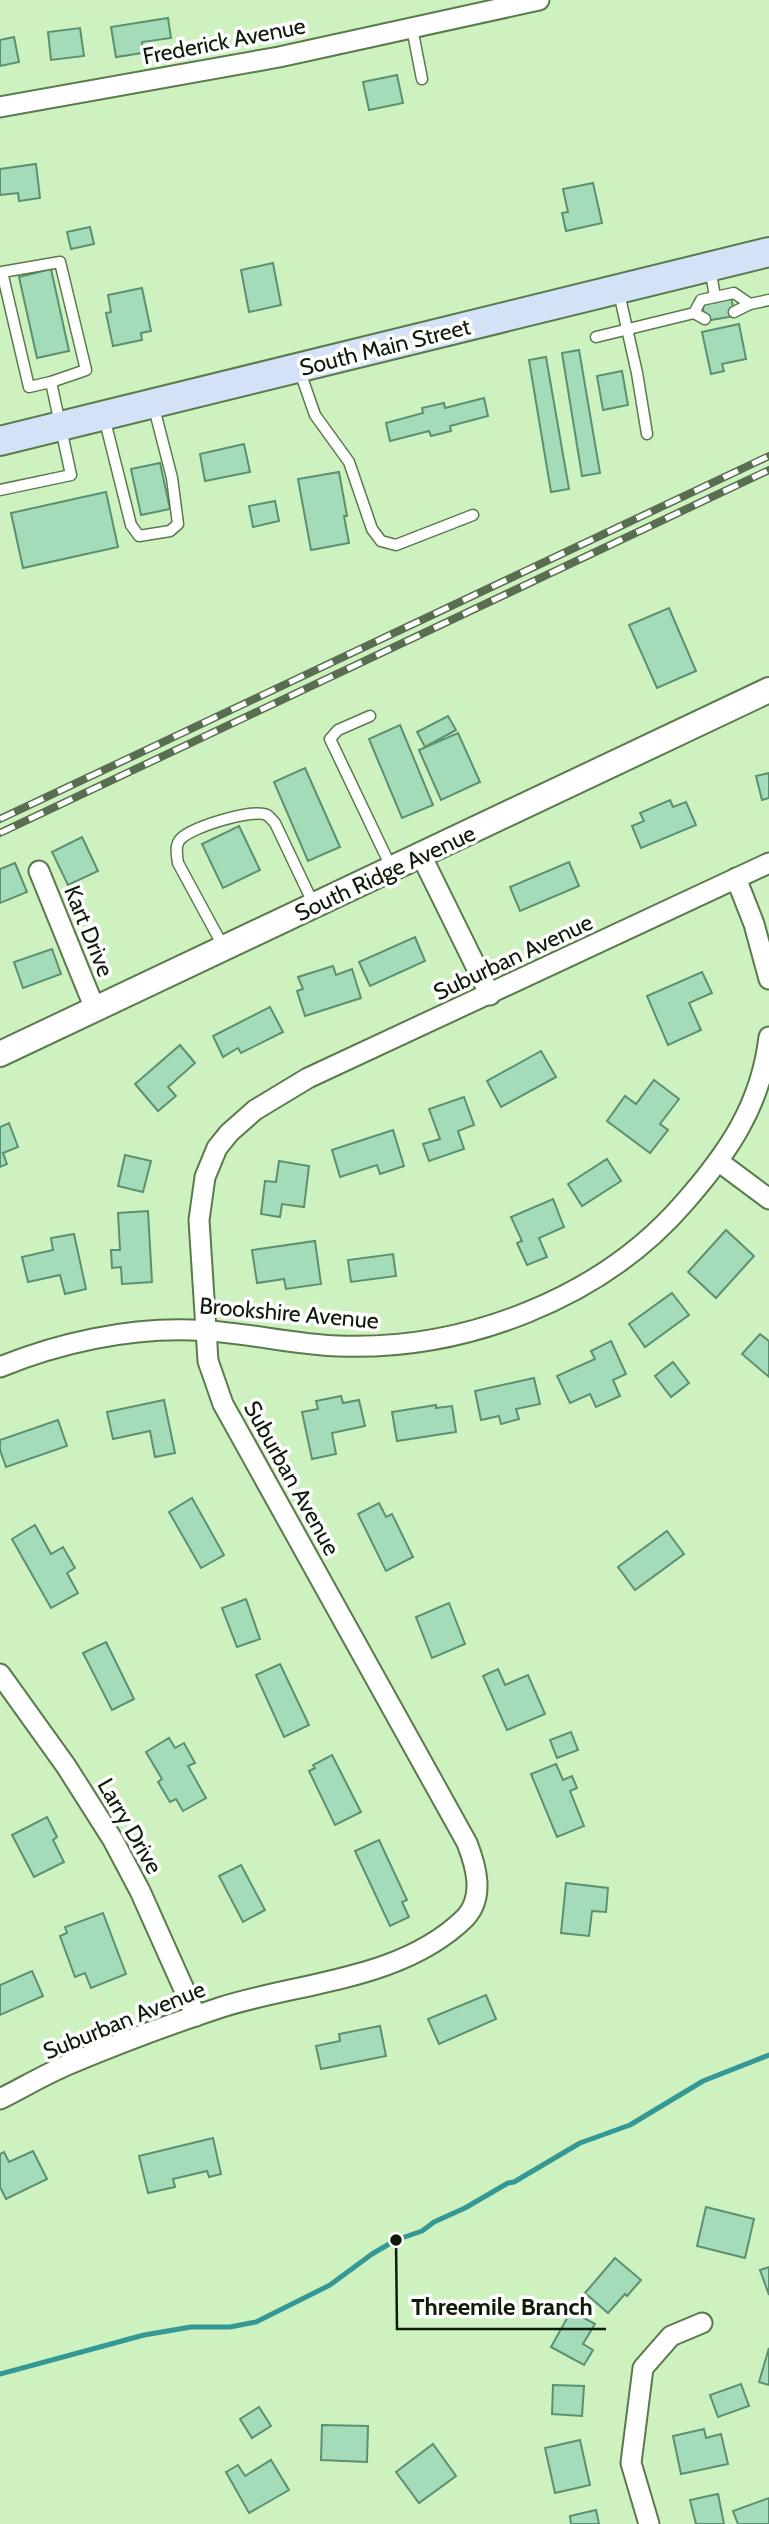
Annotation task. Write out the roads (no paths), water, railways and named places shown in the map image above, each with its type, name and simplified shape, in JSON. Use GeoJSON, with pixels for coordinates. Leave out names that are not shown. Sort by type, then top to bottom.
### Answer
{"type":"FeatureCollection","features":[{"type":"Feature","properties":{"kind":"main road","name":"South Main Street"},"geometry":{"type":"LineString","coordinates":[[0,441],[769,252]]}},
{"type":"Feature","properties":{"kind":"street","name":"Frederick Avenue"},"geometry":{"type":"LineString","coordinates":[[0,107],[279,57],[412,28],[471,7],[539,0]]}},
{"type":"Feature","properties":{"kind":"street","name":"South Ridge Avenue"},"geometry":{"type":"LineString","coordinates":[[0,1054],[769,690]]}},
{"type":"Feature","properties":{"kind":"street"},"geometry":{"type":"LineString","coordinates":[[421,855],[490,995]]}},
{"type":"Feature","properties":{"kind":"street","name":"Suburban Avenue"},"geometry":{"type":"LineString","coordinates":[[0,2099],[64,2066],[196,2016],[402,1958],[439,1939],[467,1916],[474,1900],[478,1878],[467,1843],[223,1404],[208,1361],[199,1220],[205,1177],[217,1148],[229,1133],[255,1110],[308,1079],[769,863]]}},
{"type":"Feature","properties":{"kind":"street","name":"Kart Drive"},"geometry":{"type":"LineString","coordinates":[[39,871],[95,1009]]}},
{"type":"Feature","properties":{"kind":"street"},"geometry":{"type":"LineString","coordinates":[[736,878],[754,924],[769,979]]}},
{"type":"Feature","properties":{"kind":"street","name":"Brookshire Avenue"},"geometry":{"type":"LineString","coordinates":[[0,1367],[56,1347],[122,1335],[190,1329],[337,1346],[391,1346],[438,1339],[500,1322],[553,1301],[622,1260],[667,1223],[718,1161],[750,1110],[766,1064],[769,1037]]}},
{"type":"Feature","properties":{"kind":"street"},"geometry":{"type":"LineString","coordinates":[[718,1161],[769,1199]]}},
{"type":"Feature","properties":{"kind":"street","name":"Larry Drive"},"geometry":{"type":"LineString","coordinates":[[0,1674],[66,1766],[113,1840],[140,1891],[196,2016]]}},
{"type":"Feature","properties":{"kind":"street"},"geometry":{"type":"LineString","coordinates":[[649,2524],[631,2463],[643,2368],[671,2336],[702,2323]]}},
{"type":"Feature","properties":{"kind":"lane"},"geometry":{"type":"LineString","coordinates":[[412,28],[422,79]]}},
{"type":"Feature","properties":{"kind":"lane"},"geometry":{"type":"LineString","coordinates":[[60,262],[86,370],[51,382],[29,387],[2,272],[60,262]]}},
{"type":"Feature","properties":{"kind":"lane"},"geometry":{"type":"LineString","coordinates":[[710,267],[715,297]]}},
{"type":"Feature","properties":{"kind":"lane"},"geometry":{"type":"LineString","coordinates":[[618,289],[647,434]]}},
{"type":"Feature","properties":{"kind":"lane"},"geometry":{"type":"LineString","coordinates":[[694,313],[701,300],[734,293],[750,304]]}},
{"type":"Feature","properties":{"kind":"lane"},"geometry":{"type":"LineString","coordinates":[[734,312],[750,304],[769,300]]}},
{"type":"Feature","properties":{"kind":"lane"},"geometry":{"type":"LineString","coordinates":[[596,337],[694,313],[705,319]]}},
{"type":"Feature","properties":{"kind":"lane"},"geometry":{"type":"LineString","coordinates":[[299,369],[315,415],[349,462],[372,529],[381,541],[396,545],[473,515]]}},
{"type":"Feature","properties":{"kind":"lane"},"geometry":{"type":"LineString","coordinates":[[0,490],[71,475],[51,382]]}},
{"type":"Feature","properties":{"kind":"lane"},"geometry":{"type":"LineString","coordinates":[[104,415],[131,525],[139,536],[170,530],[178,524],[173,478],[153,404]]}},
{"type":"Feature","properties":{"kind":"lane"},"geometry":{"type":"LineString","coordinates":[[370,716],[338,730],[330,739],[392,869]]}},
{"type":"Feature","properties":{"kind":"lane"},"geometry":{"type":"LineString","coordinates":[[224,948],[178,863],[179,841],[191,831],[208,824],[257,814],[267,815],[275,823],[314,906]]}},
{"type":"Feature","properties":{"kind":"waterway"},"geometry":{"type":"LineString","coordinates":[[0,2374],[144,2335],[191,2327],[230,2327],[256,2322],[330,2285],[396,2240],[422,2231],[580,2143],[630,2125],[703,2081],[769,2055]]}},
{"type":"Feature","properties":{"kind":"railway"},"geometry":{"type":"LineString","coordinates":[[0,819],[769,456]]}},
{"type":"Feature","properties":{"kind":"railway"},"geometry":{"type":"LineString","coordinates":[[0,833],[769,470]]}},
{"type":"Feature","properties":{"kind":"place","name":"Threemile Branch"},"geometry":{"type":"Point","coordinates":[396,2240]}}]}
